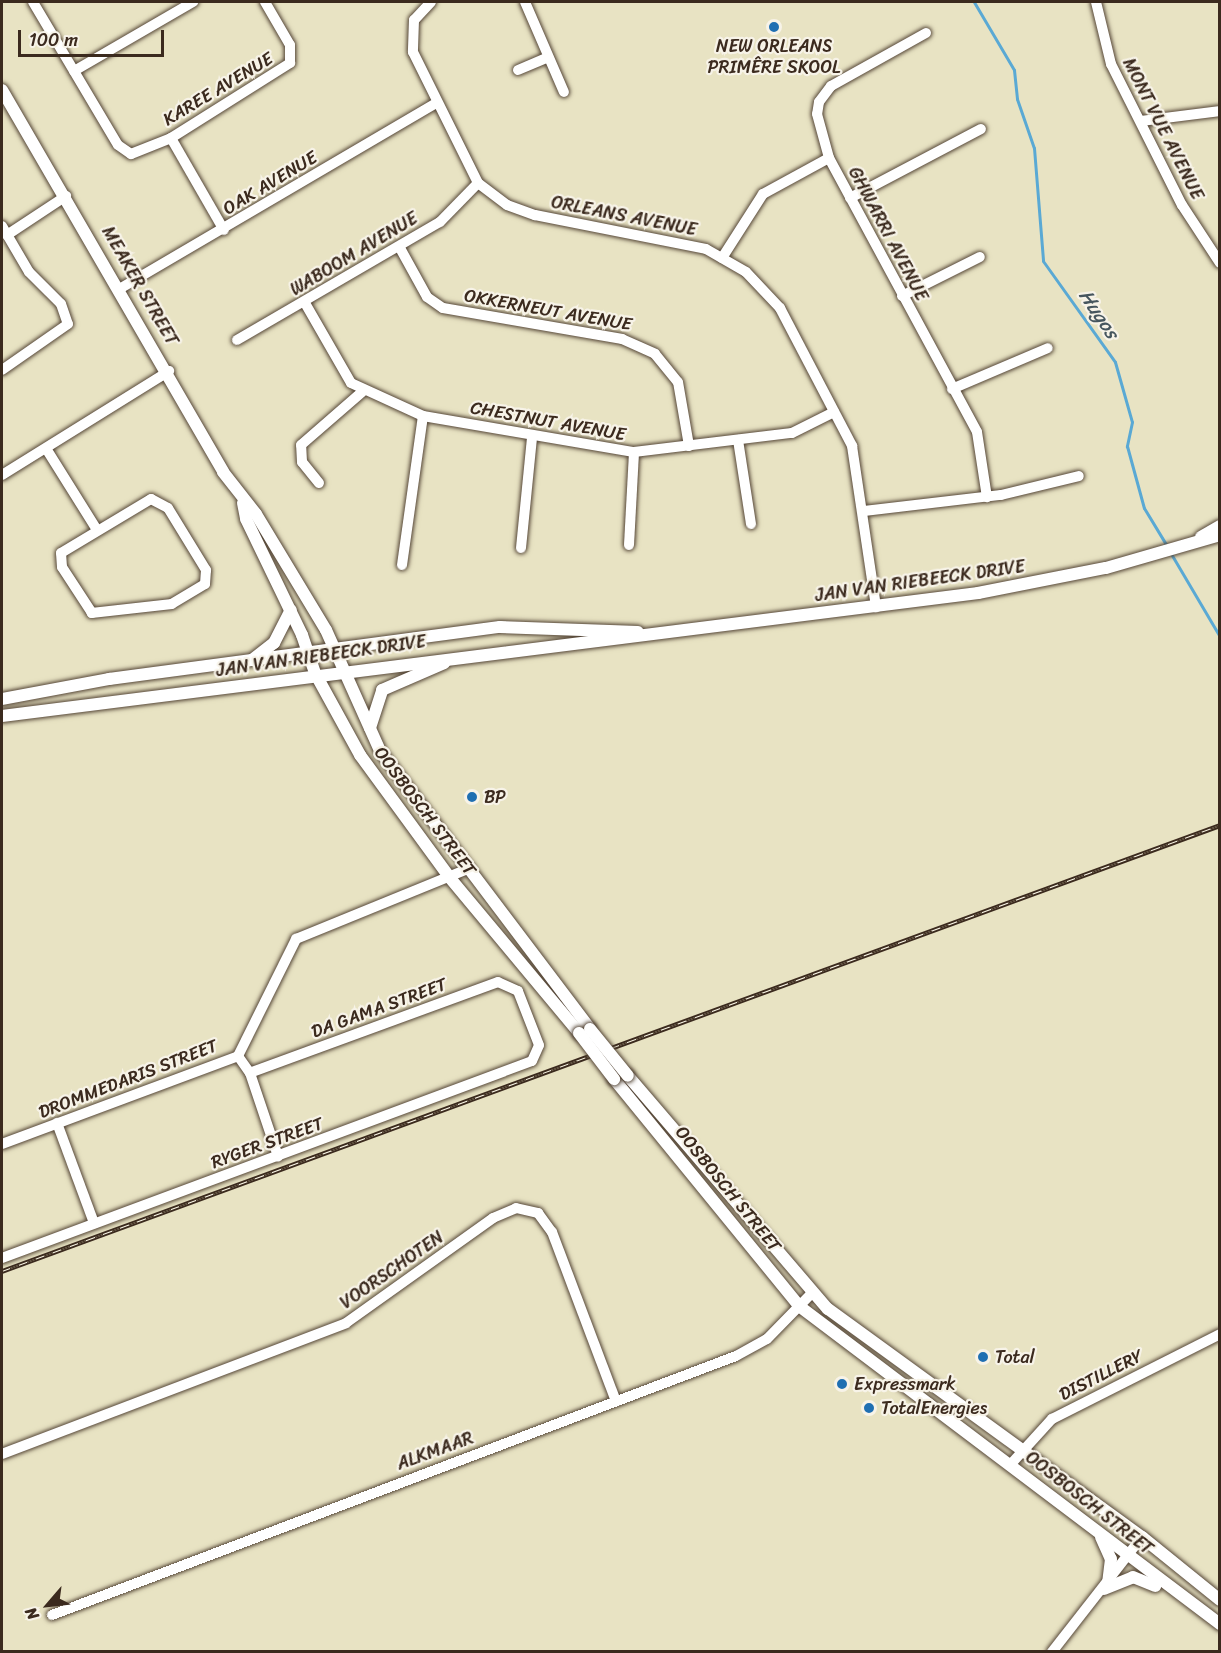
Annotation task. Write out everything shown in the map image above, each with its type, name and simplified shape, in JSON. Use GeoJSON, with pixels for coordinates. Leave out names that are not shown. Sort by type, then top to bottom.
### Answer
{"type":"FeatureCollection","features":[{"type":"Feature","properties":{"kind":"main road","name":"MEAKER STREET"},"geometry":{"type":"LineString","coordinates":[[2,90],[121,288],[243,503],[289,566],[346,669]]}},
{"type":"Feature","properties":{"kind":"main road","name":"MEAKER STREET"},"geometry":{"type":"LineString","coordinates":[[243,503],[246,519],[291,610],[315,673]]}},
{"type":"Feature","properties":{"kind":"main road","name":"JAN VAN RIEBEECK DRIVE"},"geometry":{"type":"LineString","coordinates":[[1195,541],[1220,526]]}},
{"type":"Feature","properties":{"kind":"main road","name":"JAN VAN RIEBEECK DRIVE"},"geometry":{"type":"LineString","coordinates":[[2,699],[335,648],[500,627],[645,633],[876,607],[1013,588],[1140,559],[1220,535]]}},
{"type":"Feature","properties":{"kind":"main road"},"geometry":{"type":"LineString","coordinates":[[251,661],[274,643],[291,610]]}},
{"type":"Feature","properties":{"kind":"main road","name":"JAN VAN RIEBEECK DRIVE"},"geometry":{"type":"LineString","coordinates":[[2,716],[346,669],[498,651],[617,641],[645,633]]}},
{"type":"Feature","properties":{"kind":"main road"},"geometry":{"type":"LineString","coordinates":[[370,730],[376,698],[391,683],[498,651]]}},
{"type":"Feature","properties":{"kind":"main road","name":"OOSBOSCH STREET"},"geometry":{"type":"LineString","coordinates":[[346,669],[370,730],[392,770],[470,868],[584,1031],[614,1079],[799,1306],[1094,1526],[1220,1625]]}},
{"type":"Feature","properties":{"kind":"main road","name":"OOSBOSCH STREET"},"geometry":{"type":"LineString","coordinates":[[315,673],[366,763],[450,878],[584,1031],[628,1076],[828,1309],[1142,1537],[1220,1600]]}},
{"type":"Feature","properties":{"kind":"main road"},"geometry":{"type":"LineString","coordinates":[[1094,1526],[1110,1551],[1106,1587]]}},
{"type":"Feature","properties":{"kind":"main road"},"geometry":{"type":"LineString","coordinates":[[1106,1587],[1126,1578],[1144,1578],[1220,1625]]}},
{"type":"Feature","properties":{"kind":"street"},"geometry":{"type":"LineString","coordinates":[[33,2],[74,71],[193,2]]}},
{"type":"Feature","properties":{"kind":"street","name":"KAREE AVENUE"},"geometry":{"type":"LineString","coordinates":[[74,71],[118,145],[131,154],[171,138],[290,63],[290,45],[265,2]]}},
{"type":"Feature","properties":{"kind":"street","name":"ORLEANS AVENUE"},"geometry":{"type":"LineString","coordinates":[[431,2],[414,20],[411,36],[435,104],[478,183],[507,205],[535,215],[684,243],[722,258],[746,272],[780,308],[852,446],[864,511],[876,607]]}},
{"type":"Feature","properties":{"kind":"street"},"geometry":{"type":"LineString","coordinates":[[525,2],[564,92]]}},
{"type":"Feature","properties":{"kind":"street","name":"MONT VUE AVENUE"},"geometry":{"type":"LineString","coordinates":[[1096,2],[1103,48],[1220,263]]}},
{"type":"Feature","properties":{"kind":"street","name":"GHWARRI AVENUE"},"geometry":{"type":"LineString","coordinates":[[926,33],[823,92],[817,114],[829,158],[981,442],[987,496]]}},
{"type":"Feature","properties":{"kind":"street"},"geometry":{"type":"LineString","coordinates":[[518,70],[548,57]]}},
{"type":"Feature","properties":{"kind":"street","name":"OAK AVENUE"},"geometry":{"type":"LineString","coordinates":[[121,288],[224,230],[435,104]]}},
{"type":"Feature","properties":{"kind":"street"},"geometry":{"type":"LineString","coordinates":[[1141,121],[1220,111]]}},
{"type":"Feature","properties":{"kind":"street"},"geometry":{"type":"LineString","coordinates":[[850,198],[981,129]]}},
{"type":"Feature","properties":{"kind":"street"},"geometry":{"type":"LineString","coordinates":[[171,138],[224,230]]}},
{"type":"Feature","properties":{"kind":"street"},"geometry":{"type":"LineString","coordinates":[[722,258],[763,194],[829,158]]}},
{"type":"Feature","properties":{"kind":"street","name":"WABOOM AVENUE"},"geometry":{"type":"LineString","coordinates":[[237,340],[400,248],[447,217],[478,183]]}},
{"type":"Feature","properties":{"kind":"street"},"geometry":{"type":"LineString","coordinates":[[2,370],[68,324],[61,304],[29,272],[4,231],[66,196]]}},
{"type":"Feature","properties":{"kind":"street","name":"OKKERNEUT AVENUE"},"geometry":{"type":"LineString","coordinates":[[400,248],[434,304],[622,339],[656,354],[678,382],[689,446]]}},
{"type":"Feature","properties":{"kind":"street"},"geometry":{"type":"LineString","coordinates":[[902,296],[980,257]]}},
{"type":"Feature","properties":{"kind":"street","name":"CHESTNUT AVENUE"},"geometry":{"type":"LineString","coordinates":[[305,303],[342,371],[362,392],[423,416],[532,437],[634,452],[792,433],[834,412]]}},
{"type":"Feature","properties":{"kind":"street"},"geometry":{"type":"LineString","coordinates":[[952,389],[1048,348]]}},
{"type":"Feature","properties":{"kind":"street"},"geometry":{"type":"LineString","coordinates":[[2,476],[47,450],[168,371]]}},
{"type":"Feature","properties":{"kind":"street"},"geometry":{"type":"LineString","coordinates":[[319,483],[302,462],[301,445],[362,392]]}},
{"type":"Feature","properties":{"kind":"street"},"geometry":{"type":"LineString","coordinates":[[402,565],[423,416]]}},
{"type":"Feature","properties":{"kind":"street"},"geometry":{"type":"LineString","coordinates":[[521,548],[532,437]]}},
{"type":"Feature","properties":{"kind":"street"},"geometry":{"type":"LineString","coordinates":[[738,440],[751,524]]}},
{"type":"Feature","properties":{"kind":"street"},"geometry":{"type":"LineString","coordinates":[[47,450],[97,530]]}},
{"type":"Feature","properties":{"kind":"street"},"geometry":{"type":"LineString","coordinates":[[629,545],[634,452]]}},
{"type":"Feature","properties":{"kind":"street"},"geometry":{"type":"LineString","coordinates":[[864,511],[987,496],[1079,476]]}},
{"type":"Feature","properties":{"kind":"street"},"geometry":{"type":"LineString","coordinates":[[151,500],[163,502],[206,570],[206,584],[172,604],[92,613],[60,560],[66,548],[97,530],[151,500]]}},
{"type":"Feature","properties":{"kind":"street","name":"DROMMEDARIS STREET"},"geometry":{"type":"LineString","coordinates":[[2,1144],[238,1056],[296,939],[470,868]]}},
{"type":"Feature","properties":{"kind":"street","name":"DA GAMA STREET"},"geometry":{"type":"LineString","coordinates":[[250,1073],[498,982],[518,992]]}},
{"type":"Feature","properties":{"kind":"street","name":"RYGER STREET"},"geometry":{"type":"LineString","coordinates":[[2,1258],[531,1061],[538,1052],[518,992]]}},
{"type":"Feature","properties":{"kind":"street"},"geometry":{"type":"LineString","coordinates":[[238,1056],[250,1073],[278,1156]]}},
{"type":"Feature","properties":{"kind":"street"},"geometry":{"type":"LineString","coordinates":[[57,1123],[94,1223]]}},
{"type":"Feature","properties":{"kind":"street","name":"VOORSCHOTEN"},"geometry":{"type":"LineString","coordinates":[[2,1454],[346,1323],[493,1218],[516,1208],[538,1213],[549,1226],[616,1401]]}},
{"type":"Feature","properties":{"kind":"street","name":"ALKMAAR"},"geometry":{"type":"LineString","coordinates":[[52,1615],[752,1348],[813,1292]]}},
{"type":"Feature","properties":{"kind":"street","name":"DISTILLERY"},"geometry":{"type":"LineString","coordinates":[[1011,1464],[1022,1449],[1063,1412],[1220,1334]]}},
{"type":"Feature","properties":{"kind":"street"},"geometry":{"type":"LineString","coordinates":[[1052,1652],[1106,1587],[1142,1537]]}},
{"type":"Feature","properties":{"kind":"waterway","name":"Hugos"},"geometry":{"type":"LineString","coordinates":[[974,2],[1014,70],[1017,99],[1034,148],[1043,261],[1115,362],[1132,422],[1127,446],[1144,508],[1167,546]]}},
{"type":"Feature","properties":{"kind":"waterway","name":"Hugos"},"geometry":{"type":"LineString","coordinates":[[1170,552],[1220,637]]}},
{"type":"Feature","properties":{"kind":"railway"},"geometry":{"type":"LineString","coordinates":[[2,1271],[1220,825]]}},
{"type":"Feature","properties":{"kind":"place","name":"NEW ORLEANS PRIMÊRE SKOOL"},"geometry":{"type":"Point","coordinates":[774,27]}},
{"type":"Feature","properties":{"kind":"place","name":"BP"},"geometry":{"type":"Point","coordinates":[472,797]}},
{"type":"Feature","properties":{"kind":"place","name":"Total"},"geometry":{"type":"Point","coordinates":[983,1357]}},
{"type":"Feature","properties":{"kind":"place","name":"Expressmark"},"geometry":{"type":"Point","coordinates":[842,1384]}},
{"type":"Feature","properties":{"kind":"place","name":"TotalEnergies"},"geometry":{"type":"Point","coordinates":[869,1408]}}]}
